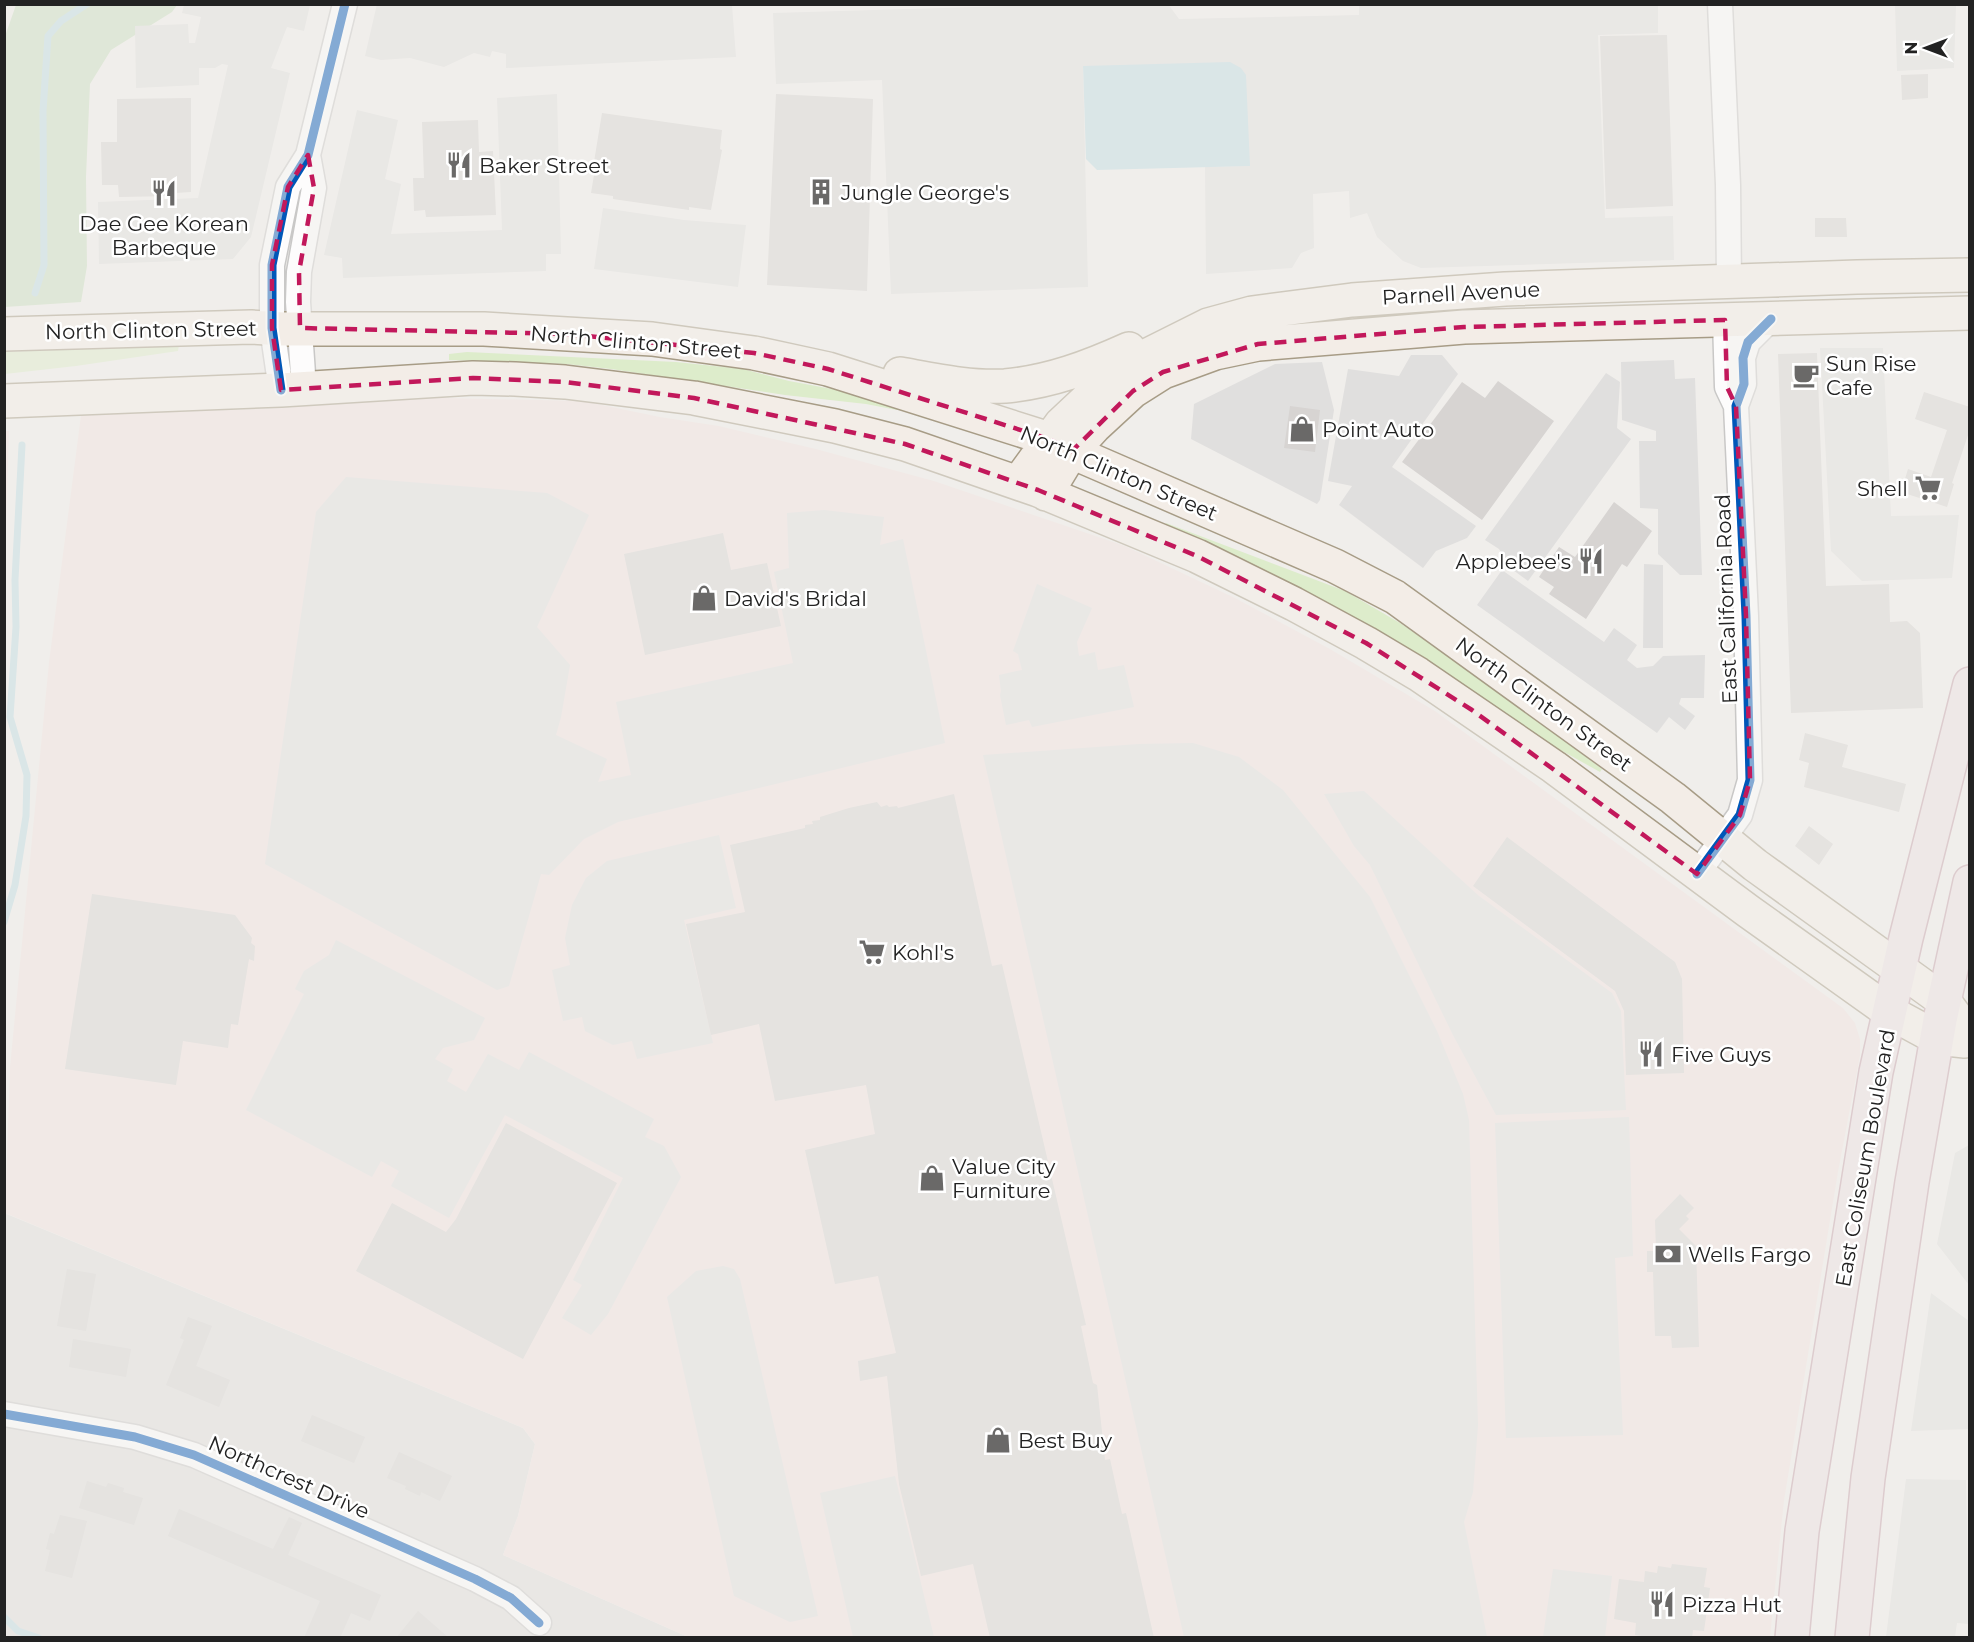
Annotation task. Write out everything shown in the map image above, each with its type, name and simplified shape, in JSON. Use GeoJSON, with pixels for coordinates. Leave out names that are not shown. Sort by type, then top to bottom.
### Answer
{"type":"FeatureCollection","features":[{"type":"Feature","properties":{"kind":"highway","name":"East Coliseum Boulevard"},"geometry":{"type":"LineString","coordinates":[[1792,1638],[1802,1531],[1876,1072],[1891,1013],[1899,968],[1970,684]]}},
{"type":"Feature","properties":{"kind":"highway"},"geometry":{"type":"LineString","coordinates":[[1852,1638],[1868,1478],[1912,1182],[1944,1001],[1970,882]]}},
{"type":"Feature","properties":{"kind":"main road","name":"Parnell Avenue"},"geometry":{"type":"LineString","coordinates":[[1032,489],[1061,445],[1082,402],[1110,378],[1140,359],[1208,325],[1252,313],[1352,300],[1505,289],[1970,275]]}},
{"type":"Feature","properties":{"kind":"main road","name":"Parnell Avenue"},"geometry":{"type":"LineString","coordinates":[[1061,445],[1094,427],[1133,391],[1163,372],[1215,353],[1258,344],[1464,327],[1970,312]]}},
{"type":"Feature","properties":{"kind":"main road"},"geometry":{"type":"LineString","coordinates":[[828,369],[895,373],[951,383],[1005,386],[1040,381],[1083,369],[1164,334],[1208,325]]}},
{"type":"Feature","properties":{"kind":"main road","name":"North Clinton Street"},"geometry":{"type":"LineString","coordinates":[[4,333],[192,327],[483,329],[652,339],[754,353],[828,369],[1061,445],[1335,567],[1395,597],[1673,798],[1721,840],[1944,1001],[1970,1036]]}},
{"type":"Feature","properties":{"kind":"main road"},"geometry":{"type":"LineString","coordinates":[[4,401],[292,389],[473,378],[565,382],[694,398],[836,426],[905,444],[1032,489],[1197,556],[1366,643],[1418,674],[1499,729],[1891,1013],[1937,1038],[1970,1042]]}},
{"type":"Feature","properties":{"kind":"street"},"geometry":{"type":"LineString","coordinates":[[292,389],[286,328],[272,265],[288,187],[308,155],[345,4]]}},
{"type":"Feature","properties":{"kind":"street"},"geometry":{"type":"LineString","coordinates":[[1720,4],[1728,185],[1729,282]]}},
{"type":"Feature","properties":{"kind":"street","name":"East California Road"},"geometry":{"type":"LineString","coordinates":[[1736,406],[1744,384],[1743,358],[1748,342],[1771,319]]}},
{"type":"Feature","properties":{"kind":"street","name":"East California Road"},"geometry":{"type":"LineString","coordinates":[[1697,874],[1740,815],[1750,780],[1746,616],[1736,406],[1727,387],[1725,320]]}},
{"type":"Feature","properties":{"kind":"street","name":"Northcrest Drive"},"geometry":{"type":"LineString","coordinates":[[7,1414],[135,1437],[194,1455],[475,1578],[511,1598],[539,1623]]}},
{"type":"Feature","properties":{"kind":"highlighted area"},"geometry":{"type":"Polygon","coordinates":[[[308,155],[314,188],[299,272],[300,328],[568,334],[754,353],[828,369],[1049,439],[1072,451],[1133,391],[1163,372],[1258,344],[1464,327],[1725,320],[1727,387],[1736,406],[1746,616],[1750,780],[1740,815],[1697,874],[1472,710],[1366,643],[1197,556],[1038,490],[905,444],[694,398],[565,382],[473,378],[281,390],[272,328],[272,265],[288,187],[308,155]]]}},
{"type":"Feature","properties":{"kind":"shaded area"},"geometry":{"type":"Polygon","coordinates":[[[377,4],[732,5],[736,57],[506,68],[506,54],[492,51],[490,57],[474,53],[444,67],[410,58],[381,60],[365,56],[377,4]]]}},
{"type":"Feature","properties":{"kind":"shaded area"},"geometry":{"type":"Polygon","coordinates":[[[1168,4],[1179,19],[1359,15],[1359,4],[1658,5],[1658,33],[1598,35],[1605,218],[1673,216],[1674,260],[1421,268],[1403,261],[1377,237],[1367,213],[1350,218],[1349,191],[1313,194],[1314,248],[1301,253],[1292,268],[1206,274],[1205,167],[1250,166],[1083,66],[1088,287],[891,294],[882,80],[776,84],[773,13],[1043,5],[1168,4]]]}},
{"type":"Feature","properties":{"kind":"shaded area"},"geometry":{"type":"Polygon","coordinates":[[[184,5],[310,5],[304,31],[287,27],[271,68],[290,73],[251,237],[233,259],[99,264],[98,202],[198,198],[228,65],[199,68],[199,85],[136,88],[135,26],[188,24],[189,43],[195,43],[201,17],[182,13],[184,5]]]}},
{"type":"Feature","properties":{"kind":"shaded area"},"geometry":{"type":"Polygon","coordinates":[[[1895,5],[1956,5],[1954,68],[1897,71],[1895,5]]]}},
{"type":"Feature","properties":{"kind":"shaded area"},"geometry":{"type":"Polygon","coordinates":[[[557,94],[561,254],[546,254],[546,271],[343,278],[342,258],[324,255],[357,110],[398,120],[385,179],[401,184],[391,234],[502,230],[497,98],[557,94]]]}},
{"type":"Feature","properties":{"kind":"shaded area"},"geometry":{"type":"Polygon","coordinates":[[[603,208],[684,220],[746,225],[738,287],[594,269],[603,208]]]}},
{"type":"Feature","properties":{"kind":"shaded area"},"geometry":{"type":"Polygon","coordinates":[[[1820,348],[1883,348],[1891,516],[1959,515],[1952,578],[1862,581],[1831,551],[1820,348]]]}},
{"type":"Feature","properties":{"kind":"shaded area"},"geometry":{"type":"Polygon","coordinates":[[[1411,355],[1442,355],[1458,374],[1392,467],[1476,526],[1467,538],[1436,551],[1423,568],[1339,505],[1352,486],[1328,481],[1348,369],[1399,376],[1411,355]]]}},
{"type":"Feature","properties":{"kind":"shaded area"},"geometry":{"type":"Polygon","coordinates":[[[1674,360],[1675,379],[1695,378],[1702,575],[1680,575],[1658,554],[1658,509],[1640,508],[1639,441],[1656,441],[1656,431],[1622,420],[1621,362],[1674,360]]]}},
{"type":"Feature","properties":{"kind":"shaded area"},"geometry":{"type":"Polygon","coordinates":[[[1322,362],[1334,410],[1320,500],[1317,504],[1191,439],[1194,404],[1275,364],[1322,362]]]}},
{"type":"Feature","properties":{"kind":"shaded area"},"geometry":{"type":"Polygon","coordinates":[[[1606,373],[1620,382],[1617,428],[1631,439],[1528,581],[1513,570],[1499,549],[1485,540],[1606,373]]]}},
{"type":"Feature","properties":{"kind":"shaded area"},"geometry":{"type":"Polygon","coordinates":[[[403,397],[583,401],[660,417],[719,426],[934,481],[1125,546],[1235,598],[1330,649],[1435,711],[1843,1008],[1855,1023],[1860,1039],[1860,1056],[1838,1172],[1784,1501],[1770,1637],[688,1637],[503,1555],[518,1516],[535,1444],[523,1428],[5,1213],[10,1067],[49,662],[81,415],[284,408],[403,397]]]}},
{"type":"Feature","properties":{"kind":"shaded area"},"geometry":{"type":"Polygon","coordinates":[[[4,431],[9,431],[5,563],[4,563],[4,431]]]}},
{"type":"Feature","properties":{"kind":"shaded area"},"geometry":{"type":"Polygon","coordinates":[[[346,477],[547,493],[589,515],[537,627],[570,665],[556,735],[607,759],[598,782],[631,775],[616,702],[793,663],[774,572],[789,568],[787,513],[824,510],[884,517],[880,545],[903,539],[945,743],[618,822],[584,839],[549,875],[541,874],[509,986],[497,990],[265,864],[316,512],[346,477]]]}},
{"type":"Feature","properties":{"kind":"shaded area"},"geometry":{"type":"Polygon","coordinates":[[[1644,564],[1663,565],[1663,648],[1643,648],[1644,564]]]}},
{"type":"Feature","properties":{"kind":"shaded area"},"geometry":{"type":"Polygon","coordinates":[[[1502,570],[1604,642],[1614,628],[1637,645],[1627,660],[1637,668],[1653,666],[1663,656],[1705,655],[1704,698],[1681,698],[1679,704],[1695,716],[1685,730],[1669,717],[1657,733],[1477,605],[1502,570]]]}},
{"type":"Feature","properties":{"kind":"shaded area"},"geometry":{"type":"Polygon","coordinates":[[[1037,584],[1092,608],[1077,642],[1079,656],[1095,652],[1098,670],[1124,665],[1134,707],[1032,727],[1029,720],[1006,725],[999,675],[1022,670],[1018,654],[1013,651],[1037,584]]]}},
{"type":"Feature","properties":{"kind":"shaded area"},"geometry":{"type":"Polygon","coordinates":[[[1193,743],[1239,757],[1283,790],[1370,897],[1437,1031],[1463,1094],[1469,1120],[1478,1425],[1473,1492],[1464,1522],[1487,1637],[1184,1637],[983,755],[1139,744],[1193,743]]]}},
{"type":"Feature","properties":{"kind":"shaded area"},"geometry":{"type":"Polygon","coordinates":[[[1364,791],[1479,896],[1612,993],[1621,1011],[1626,1110],[1496,1115],[1453,1035],[1370,865],[1354,846],[1324,794],[1364,791]]]}},
{"type":"Feature","properties":{"kind":"shaded area"},"geometry":{"type":"Polygon","coordinates":[[[719,835],[736,908],[684,920],[713,1043],[637,1059],[632,1041],[613,1045],[585,1031],[582,1017],[563,1021],[552,970],[570,965],[565,938],[572,905],[586,878],[607,861],[719,835]]]}},
{"type":"Feature","properties":{"kind":"shaded area"},"geometry":{"type":"Polygon","coordinates":[[[336,940],[485,1018],[474,1040],[443,1048],[435,1059],[453,1069],[447,1081],[466,1092],[488,1054],[519,1070],[529,1052],[654,1119],[645,1137],[664,1146],[681,1177],[608,1314],[591,1335],[562,1318],[582,1285],[573,1280],[623,1178],[505,1115],[449,1218],[391,1186],[399,1171],[381,1161],[372,1177],[246,1110],[304,994],[295,989],[304,971],[329,955],[336,940]]]}},
{"type":"Feature","properties":{"kind":"shaded area"},"geometry":{"type":"Polygon","coordinates":[[[1629,1117],[1633,1256],[1615,1258],[1623,1435],[1506,1438],[1495,1123],[1629,1117]]]}},
{"type":"Feature","properties":{"kind":"shaded area"},"geometry":{"type":"Polygon","coordinates":[[[1969,1145],[1969,1285],[1937,1244],[1955,1153],[1969,1145]]]}},
{"type":"Feature","properties":{"kind":"shaded area"},"geometry":{"type":"Polygon","coordinates":[[[4,1213],[523,1428],[535,1444],[518,1516],[503,1555],[688,1637],[5,1637],[4,1213]]]}},
{"type":"Feature","properties":{"kind":"shaded area"},"geometry":{"type":"Polygon","coordinates":[[[723,1266],[734,1269],[740,1279],[818,1616],[790,1622],[734,1596],[667,1297],[696,1271],[723,1266]]]}},
{"type":"Feature","properties":{"kind":"shaded area"},"geometry":{"type":"Polygon","coordinates":[[[1931,1293],[1969,1321],[1969,1429],[1911,1431],[1931,1293]]]}},
{"type":"Feature","properties":{"kind":"shaded area"},"geometry":{"type":"Polygon","coordinates":[[[895,1476],[934,1637],[853,1637],[820,1493],[895,1476]]]}},
{"type":"Feature","properties":{"kind":"shaded area"},"geometry":{"type":"Polygon","coordinates":[[[1906,1479],[1966,1480],[1969,1624],[1957,1623],[1955,1637],[1886,1637],[1906,1479]]]}},
{"type":"Feature","properties":{"kind":"shaded area"},"geometry":{"type":"Polygon","coordinates":[[[1553,1569],[1612,1576],[1605,1637],[1543,1637],[1553,1569]]]}},
{"type":"Feature","properties":{"kind":"green space"},"geometry":{"type":"Polygon","coordinates":[[[16,5],[177,5],[172,12],[111,50],[90,84],[86,177],[87,266],[81,302],[5,307],[4,39],[16,5]]]}},
{"type":"Feature","properties":{"kind":"green space"},"geometry":{"type":"Polygon","coordinates":[[[179,345],[178,351],[5,374],[4,352],[179,345]]]}},
{"type":"Feature","properties":{"kind":"green space"},"geometry":{"type":"Polygon","coordinates":[[[467,352],[676,362],[743,369],[789,381],[875,397],[898,406],[897,410],[567,364],[449,360],[449,354],[467,352]]]}},
{"type":"Feature","properties":{"kind":"green space"},"geometry":{"type":"Polygon","coordinates":[[[1166,523],[1345,591],[1400,623],[1491,686],[1602,769],[1600,772],[1164,529],[1166,523]]]}},
{"type":"Feature","properties":{"kind":"water"},"geometry":{"type":"Polygon","coordinates":[[[1230,62],[1241,68],[1246,75],[1250,166],[1097,170],[1086,159],[1083,66],[1230,62]]]}},
{"type":"Feature","properties":{"kind":"building"},"geometry":{"type":"Polygon","coordinates":[[[1667,35],[1673,206],[1606,209],[1600,36],[1667,35]]]}},
{"type":"Feature","properties":{"kind":"building"},"geometry":{"type":"Polygon","coordinates":[[[1928,74],[1928,98],[1902,100],[1901,75],[1928,74]]]}},
{"type":"Feature","properties":{"kind":"building","name":"Jungle George's"},"geometry":{"type":"Polygon","coordinates":[[[776,94],[873,99],[867,291],[767,285],[776,94]]]}},
{"type":"Feature","properties":{"kind":"building"},"geometry":{"type":"Polygon","coordinates":[[[191,98],[191,192],[175,193],[175,196],[119,197],[118,185],[102,185],[101,142],[117,142],[117,99],[191,98]]]}},
{"type":"Feature","properties":{"kind":"building"},"geometry":{"type":"Polygon","coordinates":[[[602,113],[722,130],[720,149],[722,150],[711,210],[689,207],[689,210],[613,199],[613,196],[591,193],[602,113]]]}},
{"type":"Feature","properties":{"kind":"building","name":"Baker Street"},"geometry":{"type":"Polygon","coordinates":[[[478,120],[479,152],[493,151],[496,215],[426,217],[425,210],[414,211],[413,178],[424,178],[422,122],[478,120]]]}},
{"type":"Feature","properties":{"kind":"building"},"geometry":{"type":"Polygon","coordinates":[[[1815,218],[1846,218],[1847,237],[1815,237],[1815,218]]]}},
{"type":"Feature","properties":{"kind":"building"},"geometry":{"type":"Polygon","coordinates":[[[1817,353],[1826,586],[1889,584],[1890,622],[1907,621],[1920,633],[1923,708],[1791,713],[1778,354],[1817,353]]]}},
{"type":"Feature","properties":{"kind":"building"},"geometry":{"type":"Polygon","coordinates":[[[1498,381],[1554,421],[1482,520],[1402,462],[1462,382],[1485,398],[1498,381]]]}},
{"type":"Feature","properties":{"kind":"building","name":"Shell"},"geometry":{"type":"Polygon","coordinates":[[[1924,392],[1970,407],[1970,429],[1952,483],[1954,484],[1947,507],[1901,492],[1908,469],[1931,477],[1947,430],[1915,419],[1924,392]]]}},
{"type":"Feature","properties":{"kind":"building","name":"Point Auto"},"geometry":{"type":"Polygon","coordinates":[[[1290,406],[1320,410],[1315,452],[1284,448],[1290,406]]]}},
{"type":"Feature","properties":{"kind":"building","name":"Applebee's"},"geometry":{"type":"Polygon","coordinates":[[[1614,502],[1652,531],[1627,567],[1622,564],[1586,619],[1549,594],[1554,587],[1539,577],[1559,547],[1575,557],[1614,502]]]}},
{"type":"Feature","properties":{"kind":"building","name":"David's Bridal"},"geometry":{"type":"Polygon","coordinates":[[[723,533],[731,570],[767,563],[781,626],[645,655],[624,554],[723,533]]]}},
{"type":"Feature","properties":{"kind":"building"},"geometry":{"type":"Polygon","coordinates":[[[1805,733],[1848,745],[1842,767],[1906,784],[1899,812],[1804,787],[1809,763],[1799,760],[1805,733]]]}},
{"type":"Feature","properties":{"kind":"building"},"geometry":{"type":"Polygon","coordinates":[[[954,794],[992,966],[1002,964],[1086,1325],[1081,1326],[1093,1383],[1097,1385],[1105,1460],[1110,1459],[1122,1514],[1126,1513],[1154,1638],[990,1638],[973,1564],[921,1576],[899,1484],[887,1376],[860,1381],[858,1361],[896,1353],[878,1276],[835,1284],[805,1150],[875,1134],[866,1085],[775,1101],[759,1024],[711,1035],[686,924],[745,912],[730,845],[805,828],[805,825],[813,824],[812,821],[820,820],[820,817],[849,808],[877,802],[881,807],[887,805],[898,808],[954,794]]]}},
{"type":"Feature","properties":{"kind":"building"},"geometry":{"type":"Polygon","coordinates":[[[1809,826],[1833,844],[1819,865],[1795,846],[1809,826]]]}},
{"type":"Feature","properties":{"kind":"building"},"geometry":{"type":"Polygon","coordinates":[[[1507,837],[1675,962],[1682,979],[1684,1073],[1626,1075],[1624,1011],[1615,991],[1473,886],[1507,837]]]}},
{"type":"Feature","properties":{"kind":"building"},"geometry":{"type":"Polygon","coordinates":[[[92,894],[235,915],[252,938],[251,943],[255,946],[254,961],[249,959],[238,1025],[231,1024],[228,1048],[183,1041],[176,1085],[65,1069],[92,894]]]}},
{"type":"Feature","properties":{"kind":"building"},"geometry":{"type":"Polygon","coordinates":[[[506,1123],[617,1183],[523,1359],[356,1271],[392,1203],[446,1232],[456,1219],[506,1123]]]}},
{"type":"Feature","properties":{"kind":"building","name":"Wells Fargo"},"geometry":{"type":"Polygon","coordinates":[[[1680,1194],[1694,1208],[1686,1216],[1689,1219],[1679,1229],[1696,1246],[1699,1347],[1672,1348],[1671,1336],[1655,1336],[1653,1272],[1647,1272],[1647,1251],[1656,1251],[1655,1220],[1680,1194]]]}},
{"type":"Feature","properties":{"kind":"building"},"geometry":{"type":"Polygon","coordinates":[[[67,1269],[96,1274],[86,1331],[57,1326],[67,1269]]]}},
{"type":"Feature","properties":{"kind":"building"},"geometry":{"type":"Polygon","coordinates":[[[188,1317],[212,1326],[196,1366],[230,1380],[219,1407],[166,1385],[184,1340],[180,1338],[188,1317]]]}},
{"type":"Feature","properties":{"kind":"building"},"geometry":{"type":"Polygon","coordinates":[[[73,1339],[131,1349],[126,1377],[69,1367],[73,1339]]]}},
{"type":"Feature","properties":{"kind":"building"},"geometry":{"type":"Polygon","coordinates":[[[312,1415],[365,1437],[354,1463],[301,1441],[312,1415]]]}},
{"type":"Feature","properties":{"kind":"building"},"geometry":{"type":"Polygon","coordinates":[[[399,1452],[452,1476],[440,1501],[421,1492],[420,1496],[405,1489],[406,1486],[387,1478],[399,1452]]]}},
{"type":"Feature","properties":{"kind":"building"},"geometry":{"type":"Polygon","coordinates":[[[87,1481],[106,1487],[108,1483],[124,1488],[123,1492],[143,1498],[134,1525],[79,1508],[87,1481]]]}},
{"type":"Feature","properties":{"kind":"building"},"geometry":{"type":"Polygon","coordinates":[[[179,1509],[273,1549],[289,1517],[302,1523],[288,1555],[381,1595],[370,1621],[351,1613],[340,1638],[304,1638],[320,1601],[168,1536],[179,1509]]]}},
{"type":"Feature","properties":{"kind":"building"},"geometry":{"type":"Polygon","coordinates":[[[60,1515],[87,1521],[72,1578],[45,1571],[50,1550],[46,1549],[50,1533],[54,1534],[60,1515]]]}},
{"type":"Feature","properties":{"kind":"building","name":"Pizza Hut"},"geometry":{"type":"Polygon","coordinates":[[[1672,1564],[1707,1568],[1704,1587],[1710,1588],[1704,1631],[1693,1630],[1692,1638],[1655,1638],[1635,1635],[1636,1623],[1614,1619],[1619,1579],[1644,1582],[1645,1571],[1657,1573],[1658,1566],[1671,1568],[1672,1564]]]}},
{"type":"Feature","properties":{"kind":"building"},"geometry":{"type":"Polygon","coordinates":[[[418,1611],[449,1638],[396,1638],[418,1611]]]}},
{"type":"Feature","properties":{"kind":"waterway"},"geometry":{"type":"LineString","coordinates":[[35,293],[44,265],[43,111],[48,36],[61,21],[87,4]]}},
{"type":"Feature","properties":{"kind":"waterway"},"geometry":{"type":"LineString","coordinates":[[4,922],[15,885],[26,816],[27,775],[10,717],[16,627],[15,580],[22,445]]}},
{"type":"Feature","properties":{"kind":"waterway"},"geometry":{"type":"LineString","coordinates":[[4,1617],[18,1631],[39,1638]]}},
{"type":"Feature","properties":{"kind":"cycle path"},"geometry":{"type":"LineString","coordinates":[[281,390],[272,328],[272,265],[288,187],[308,155],[345,4]]}},
{"type":"Feature","properties":{"kind":"cycle path"},"geometry":{"type":"LineString","coordinates":[[1697,874],[1740,815],[1750,780],[1746,616],[1736,406],[1744,384],[1743,358],[1748,342],[1771,319]]}},
{"type":"Feature","properties":{"kind":"cycle path"},"geometry":{"type":"LineString","coordinates":[[4,1414],[135,1437],[194,1455],[475,1579],[511,1598],[539,1623]]}},
{"type":"Feature","properties":{"kind":"place","name":"Baker Street"},"geometry":{"type":"Point","coordinates":[459,165]}},
{"type":"Feature","properties":{"kind":"place","name":"Jungle George's"},"geometry":{"type":"Point","coordinates":[821,192]}},
{"type":"Feature","properties":{"kind":"place","name":"Dae Gee Korean Barbeque"},"geometry":{"type":"Point","coordinates":[164,193]}},
{"type":"Feature","properties":{"kind":"place","name":"Sun Rise Cafe"},"geometry":{"type":"Point","coordinates":[1806,375]}},
{"type":"Feature","properties":{"kind":"place","name":"Point Auto"},"geometry":{"type":"Point","coordinates":[1302,429]}},
{"type":"Feature","properties":{"kind":"place","name":"Shell"},"geometry":{"type":"Point","coordinates":[1928,488]}},
{"type":"Feature","properties":{"kind":"place","name":"Applebee's"},"geometry":{"type":"Point","coordinates":[1591,561]}},
{"type":"Feature","properties":{"kind":"place","name":"David's Bridal"},"geometry":{"type":"Point","coordinates":[704,598]}},
{"type":"Feature","properties":{"kind":"place","name":"Kohl's"},"geometry":{"type":"Point","coordinates":[872,952]}},
{"type":"Feature","properties":{"kind":"place","name":"Five Guys"},"geometry":{"type":"Point","coordinates":[1651,1054]}},
{"type":"Feature","properties":{"kind":"place","name":"Value City Furniture"},"geometry":{"type":"Point","coordinates":[932,1178]}},
{"type":"Feature","properties":{"kind":"place","name":"Wells Fargo"},"geometry":{"type":"Point","coordinates":[1668,1254]}},
{"type":"Feature","properties":{"kind":"place","name":"Best Buy"},"geometry":{"type":"Point","coordinates":[998,1440]}},
{"type":"Feature","properties":{"kind":"place","name":"Pizza Hut"},"geometry":{"type":"Point","coordinates":[1662,1604]}}]}
